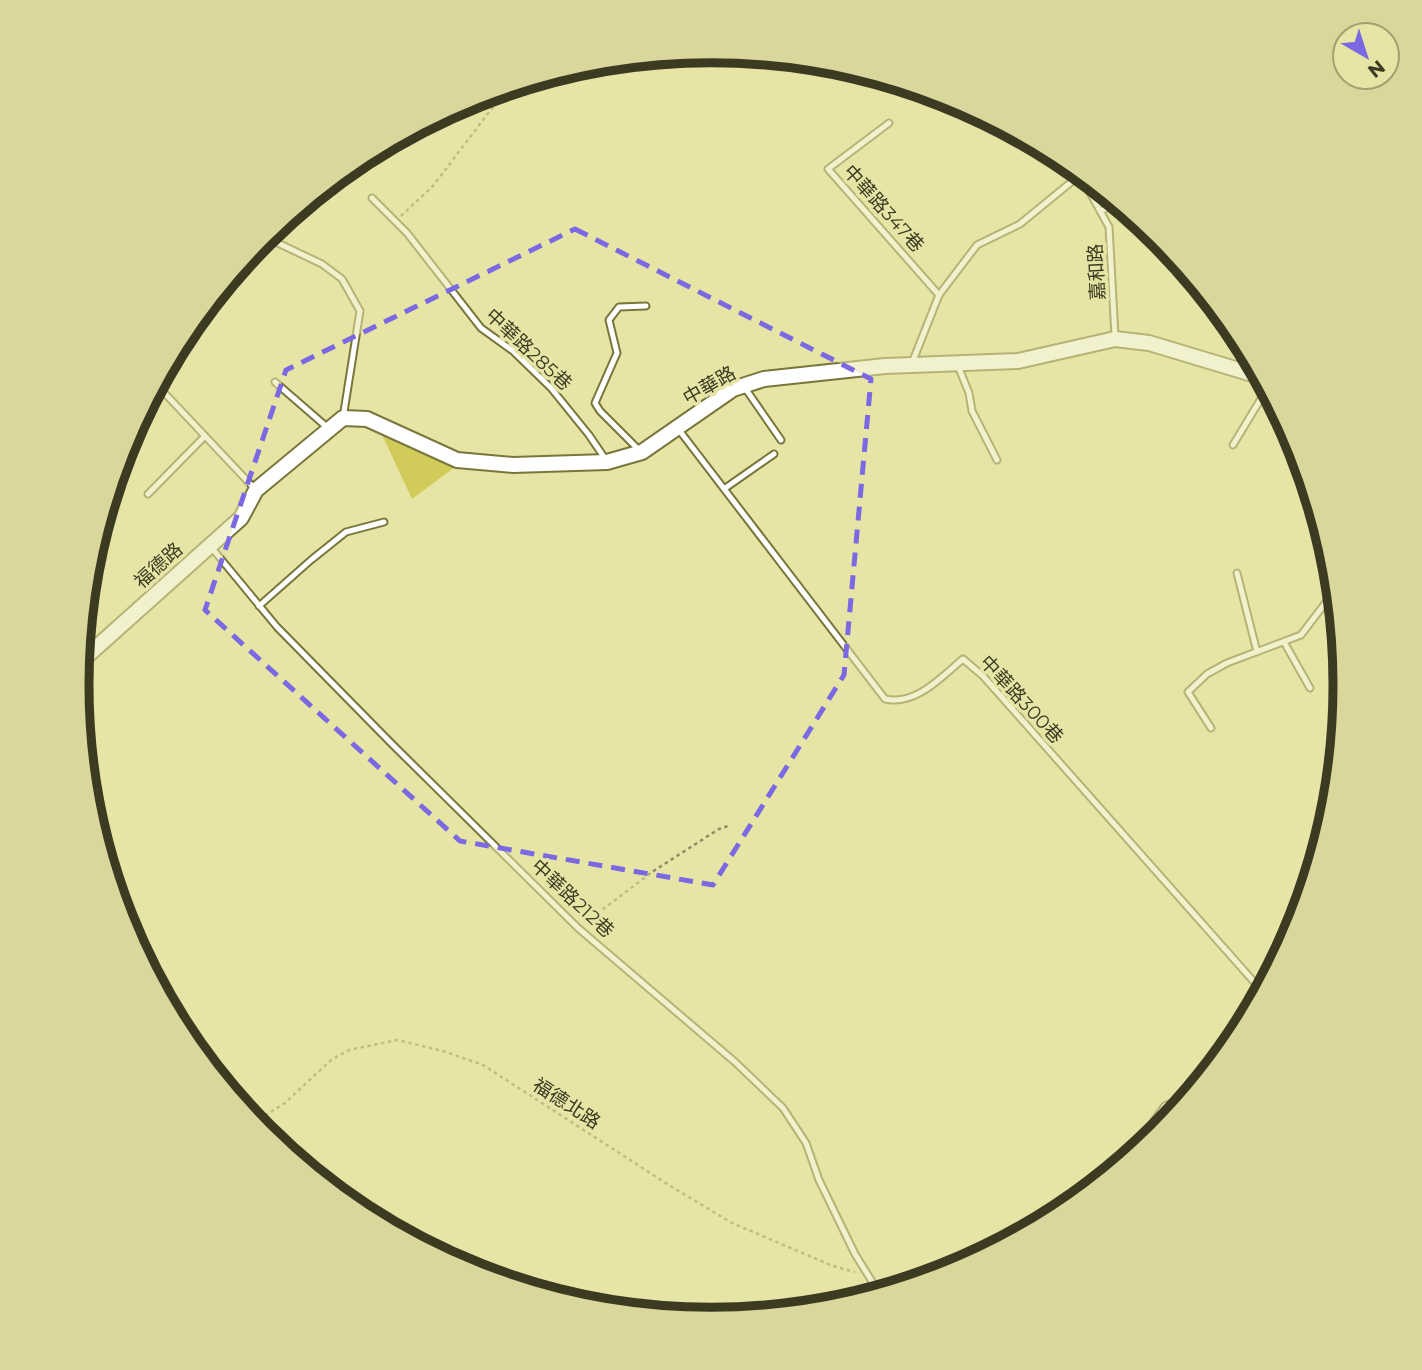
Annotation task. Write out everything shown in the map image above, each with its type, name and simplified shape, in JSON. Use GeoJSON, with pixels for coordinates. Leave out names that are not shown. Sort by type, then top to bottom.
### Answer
{"type":"FeatureCollection","features":[{"type":"Feature","properties":{"kind":"street","name":"中華路"},"geometry":{"type":"LineString","coordinates":[[343,418],[368,419],[457,460],[513,465],[607,462],[642,452],[733,389],[764,379],[885,366],[1017,361],[1115,339],[1149,343],[1250,373]]}},
{"type":"Feature","properties":{"kind":"street"},"geometry":{"type":"LineString","coordinates":[[256,490],[343,418]]}},
{"type":"Feature","properties":{"kind":"street","name":"福德路"},"geometry":{"type":"LineString","coordinates":[[90,653],[241,518],[256,490]]}},
{"type":"Feature","properties":{"kind":"lane","name":"中華路347巷"},"geometry":{"type":"LineString","coordinates":[[889,123],[828,169],[939,295]]}},
{"type":"Feature","properties":{"kind":"lane"},"geometry":{"type":"LineString","coordinates":[[911,366],[939,295],[977,245],[1020,224],[1072,179]]}},
{"type":"Feature","properties":{"kind":"lane","name":"嘉和路"},"geometry":{"type":"LineString","coordinates":[[1091,192],[1109,227],[1115,339]]}},
{"type":"Feature","properties":{"kind":"lane","name":"中華路285巷"},"geometry":{"type":"LineString","coordinates":[[372,198],[395,221],[481,328],[513,351],[551,388],[607,462]]}},
{"type":"Feature","properties":{"kind":"lane"},"geometry":{"type":"LineString","coordinates":[[1101,211],[1109,207]]}},
{"type":"Feature","properties":{"kind":"lane"},"geometry":{"type":"LineString","coordinates":[[275,242],[321,264],[342,279],[360,311],[343,418]]}},
{"type":"Feature","properties":{"kind":"lane"},"geometry":{"type":"LineString","coordinates":[[642,452],[594,403],[617,353],[609,320],[619,307],[646,306]]}},
{"type":"Feature","properties":{"kind":"lane"},"geometry":{"type":"LineString","coordinates":[[957,363],[969,393],[972,411],[998,460]]}},
{"type":"Feature","properties":{"kind":"lane"},"geometry":{"type":"LineString","coordinates":[[275,382],[330,429]]}},
{"type":"Feature","properties":{"kind":"lane"},"geometry":{"type":"LineString","coordinates":[[744,386],[781,440]]}},
{"type":"Feature","properties":{"kind":"lane"},"geometry":{"type":"LineString","coordinates":[[163,391],[256,490]]}},
{"type":"Feature","properties":{"kind":"lane"},"geometry":{"type":"LineString","coordinates":[[1233,445],[1262,397]]}},
{"type":"Feature","properties":{"kind":"lane","name":"中華路300巷"},"geometry":{"type":"LineString","coordinates":[[677,427],[885,699],[898,702],[916,696],[963,659],[983,676],[1256,984]]}},
{"type":"Feature","properties":{"kind":"lane"},"geometry":{"type":"LineString","coordinates":[[148,494],[205,436]]}},
{"type":"Feature","properties":{"kind":"lane"},"geometry":{"type":"LineString","coordinates":[[724,489],[774,454]]}},
{"type":"Feature","properties":{"kind":"lane"},"geometry":{"type":"LineString","coordinates":[[259,606],[346,533],[384,522]]}},
{"type":"Feature","properties":{"kind":"lane","name":"中華路212巷"},"geometry":{"type":"LineString","coordinates":[[209,545],[277,627],[578,928],[715,1045],[783,1108],[806,1143],[819,1181],[874,1285]]}},
{"type":"Feature","properties":{"kind":"lane"},"geometry":{"type":"LineString","coordinates":[[1237,573],[1257,652]]}},
{"type":"Feature","properties":{"kind":"lane"},"geometry":{"type":"LineString","coordinates":[[1211,728],[1188,692],[1208,674],[1227,663],[1301,635],[1327,600]]}},
{"type":"Feature","properties":{"kind":"lane"},"geometry":{"type":"LineString","coordinates":[[1284,642],[1310,688]]}},
{"type":"Feature","properties":{"kind":"path"},"geometry":{"type":"LineString","coordinates":[[395,221],[433,186],[497,101]]}},
{"type":"Feature","properties":{"kind":"path"},"geometry":{"type":"LineString","coordinates":[[578,928],[655,870],[719,829],[732,825]]}},
{"type":"Feature","properties":{"kind":"path","name":"福德北路"},"geometry":{"type":"LineString","coordinates":[[263,1116],[285,1103],[331,1060],[349,1050],[397,1040],[443,1051],[483,1065],[732,1223],[834,1266],[869,1276]]}},
{"type":"Feature","properties":{"kind":"highlighted area"},"geometry":{"type":"Polygon","coordinates":[[[575,229],[871,379],[844,675],[713,885],[460,841],[205,610],[286,370],[575,229]]]}},
{"type":"Feature","properties":{"kind":"shaded area"},"geometry":{"type":"Polygon","coordinates":[[[378,426],[459,464],[412,499],[378,426]]]}}]}
